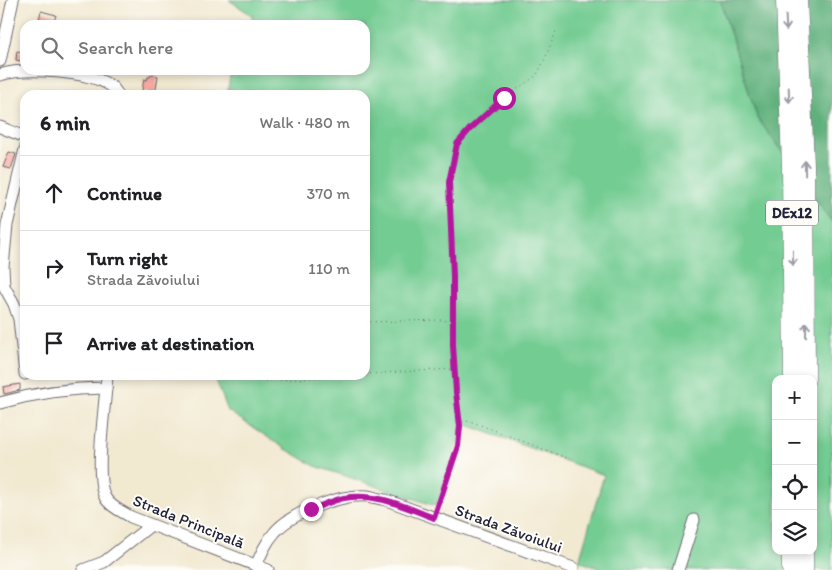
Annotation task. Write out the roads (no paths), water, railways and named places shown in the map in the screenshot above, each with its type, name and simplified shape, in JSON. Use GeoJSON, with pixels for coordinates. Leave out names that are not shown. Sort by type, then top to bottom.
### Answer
{"type":"FeatureCollection","features":[{"type":"Feature","properties":{"kind":"highway","name":"DEx12"},"geometry":{"type":"LineString","coordinates":[[785,0],[794,46],[805,166],[806,375]]}},
{"type":"Feature","properties":{"kind":"highway","name":"DEx12"},"geometry":{"type":"LineString","coordinates":[[793,375],[792,185],[794,46],[798,0]]}},
{"type":"Feature","properties":{"kind":"highway"},"geometry":{"type":"LineString","coordinates":[[791,555],[791,570]]}},
{"type":"Feature","properties":{"kind":"highway"},"geometry":{"type":"LineString","coordinates":[[804,555],[804,570]]}},
{"type":"Feature","properties":{"kind":"street"},"geometry":{"type":"LineString","coordinates":[[0,61],[13,0]]}},
{"type":"Feature","properties":{"kind":"street"},"geometry":{"type":"LineString","coordinates":[[0,73],[20,71]]}},
{"type":"Feature","properties":{"kind":"street"},"geometry":{"type":"LineString","coordinates":[[76,75],[101,81],[114,90]]}},
{"type":"Feature","properties":{"kind":"street"},"geometry":{"type":"LineString","coordinates":[[0,127],[20,135]]}},
{"type":"Feature","properties":{"kind":"street"},"geometry":{"type":"LineString","coordinates":[[20,169],[8,216],[3,268],[4,286],[14,304],[20,328]]}},
{"type":"Feature","properties":{"kind":"street"},"geometry":{"type":"LineString","coordinates":[[26,380],[27,395]]}},
{"type":"Feature","properties":{"kind":"street","name":"Strada Principală"},"geometry":{"type":"LineString","coordinates":[[107,380],[100,482],[105,499],[115,508],[132,517],[268,570]]}},
{"type":"Feature","properties":{"kind":"street"},"geometry":{"type":"LineString","coordinates":[[0,403],[27,395],[86,388],[106,388]]}},
{"type":"Feature","properties":{"kind":"street","name":"Strada Zăvoiului"},"geometry":{"type":"LineString","coordinates":[[256,566],[261,553],[276,531],[292,518],[343,498],[366,496],[386,500],[573,568]]}},
{"type":"Feature","properties":{"kind":"street"},"geometry":{"type":"LineString","coordinates":[[678,570],[694,520]]}},
{"type":"Feature","properties":{"kind":"street"},"geometry":{"type":"LineString","coordinates":[[83,570],[105,566],[151,525]]}}]}
